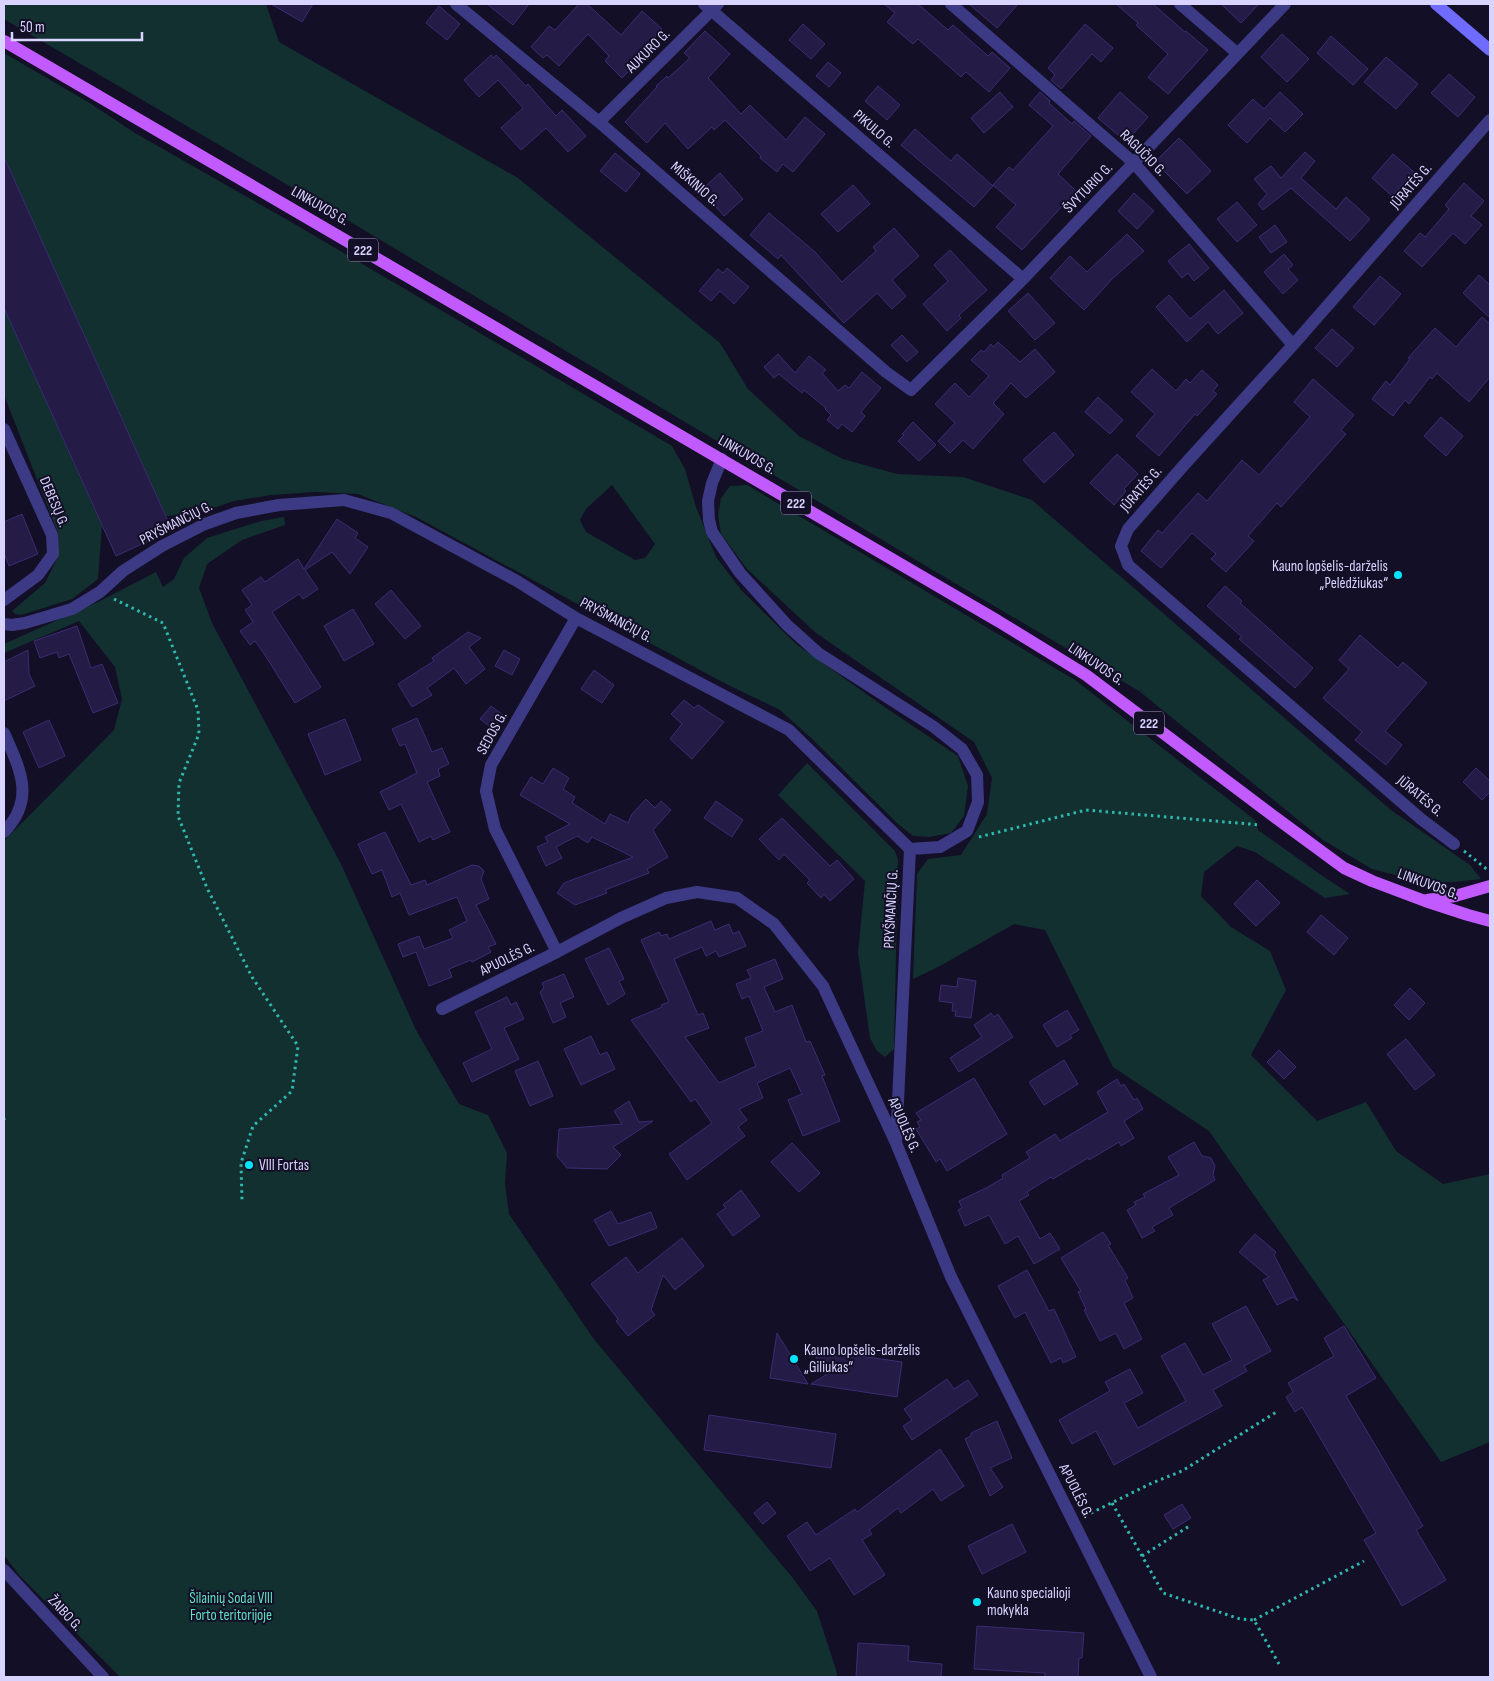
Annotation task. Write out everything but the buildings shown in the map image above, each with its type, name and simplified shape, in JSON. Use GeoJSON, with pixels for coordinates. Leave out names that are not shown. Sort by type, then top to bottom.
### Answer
{"type":"FeatureCollection","features":[{"type":"Feature","properties":{"kind":"main road"},"geometry":{"type":"LineString","coordinates":[[1436,4],[1490,50]]}},
{"type":"Feature","properties":{"kind":"main road","name":"LINKUVOS G."},"geometry":{"type":"LineString","coordinates":[[4,41],[722,459],[998,621],[1086,675],[1344,868],[1425,901],[1490,921]]}},
{"type":"Feature","properties":{"kind":"main road"},"geometry":{"type":"LineString","coordinates":[[1425,901],[1456,896],[1490,886]]}},
{"type":"Feature","properties":{"kind":"street","name":"MIŠKINIO G."},"geometry":{"type":"LineString","coordinates":[[456,4],[600,122],[886,372],[910,390]]}},
{"type":"Feature","properties":{"kind":"street","name":"RAGUČIO G."},"geometry":{"type":"LineString","coordinates":[[951,4],[1134,163],[1293,345]]}},
{"type":"Feature","properties":{"kind":"street"},"geometry":{"type":"LineString","coordinates":[[1180,4],[1237,53]]}},
{"type":"Feature","properties":{"kind":"street","name":"ŠVYTURIO G."},"geometry":{"type":"LineString","coordinates":[[910,390],[1022,280],[1285,4]]}},
{"type":"Feature","properties":{"kind":"street","name":"AUKURO G."},"geometry":{"type":"LineString","coordinates":[[600,122],[712,6]]}},
{"type":"Feature","properties":{"kind":"street","name":"PIKULO G."},"geometry":{"type":"LineString","coordinates":[[712,6],[1022,280]]}},
{"type":"Feature","properties":{"kind":"street","name":"JŪRATĖS G."},"geometry":{"type":"LineString","coordinates":[[1454,844],[1421,819],[1128,565],[1121,546],[1128,528],[1293,345],[1490,120]]}},
{"type":"Feature","properties":{"kind":"street","name":"DEBESŲ G."},"geometry":{"type":"LineString","coordinates":[[4,429],[52,535],[53,554],[38,575],[4,600]]}},
{"type":"Feature","properties":{"kind":"street"},"geometry":{"type":"LineString","coordinates":[[722,459],[712,483],[708,501],[710,520],[712,532],[740,573],[787,626],[818,653],[934,727],[962,749],[977,775],[978,802],[967,831],[940,847],[910,849]]}},
{"type":"Feature","properties":{"kind":"street","name":"PRYŠMANČIŲ G."},"geometry":{"type":"LineString","coordinates":[[4,624],[25,623],[72,609],[100,592],[123,571],[162,546],[205,524],[236,513],[279,505],[344,500],[391,512],[517,581],[576,618],[789,730],[910,849],[896,1143]]}},
{"type":"Feature","properties":{"kind":"street","name":"SEDOS G."},"geometry":{"type":"LineString","coordinates":[[557,952],[495,829],[486,791],[491,765],[576,618]]}},
{"type":"Feature","properties":{"kind":"street"},"geometry":{"type":"LineString","coordinates":[[4,733],[20,769],[23,796],[14,821],[4,832]]}},
{"type":"Feature","properties":{"kind":"street","name":"APUOLĖS G."},"geometry":{"type":"LineString","coordinates":[[442,1009],[557,952],[620,918],[666,898],[697,892],[736,898],[774,924],[823,986],[896,1143],[951,1277],[1151,1677]]}},
{"type":"Feature","properties":{"kind":"street","name":"ŽAIBO G."},"geometry":{"type":"LineString","coordinates":[[4,1570],[103,1677]]}},
{"type":"Feature","properties":{"kind":"path"},"geometry":{"type":"LineString","coordinates":[[100,592],[163,623],[198,710],[199,734],[179,783],[178,816],[207,888],[252,977],[298,1046],[292,1092],[253,1126],[241,1163],[242,1201]]}},
{"type":"Feature","properties":{"kind":"path"},"geometry":{"type":"LineString","coordinates":[[976,838],[1086,810],[1261,825]]}},
{"type":"Feature","properties":{"kind":"path"},"geometry":{"type":"LineString","coordinates":[[1454,844],[1489,871]]}},
{"type":"Feature","properties":{"kind":"path"},"geometry":{"type":"LineString","coordinates":[[1073,1522],[1152,1483],[1182,1471],[1278,1411]]}},
{"type":"Feature","properties":{"kind":"path"},"geometry":{"type":"LineString","coordinates":[[1112,1502],[1163,1593],[1240,1619],[1254,1620],[1364,1561]]}},
{"type":"Feature","properties":{"kind":"path"},"geometry":{"type":"LineString","coordinates":[[1142,1556],[1191,1525]]}},
{"type":"Feature","properties":{"kind":"path"},"geometry":{"type":"LineString","coordinates":[[1254,1620],[1279,1664]]}},
{"type":"Feature","properties":{"kind":"green space"},"geometry":{"type":"Polygon","coordinates":[[[4,4],[266,4],[279,42],[518,178],[720,343],[748,389],[799,436],[843,459],[897,474],[963,477],[1032,500],[1391,810],[1470,865],[1481,879],[1454,882],[1423,882],[1372,869],[1323,840],[1139,691],[322,205],[4,19],[4,4]]]}},
{"type":"Feature","properties":{"kind":"green space"},"geometry":{"type":"Polygon","coordinates":[[[4,53],[88,102],[135,133],[291,222],[672,446],[685,469],[696,507],[716,557],[742,591],[796,644],[958,756],[968,786],[964,816],[951,833],[929,837],[913,836],[897,823],[780,710],[726,684],[416,517],[358,494],[316,492],[271,495],[234,501],[187,517],[180,515],[166,516],[4,157],[4,53]],[[612,485],[586,509],[580,520],[586,532],[635,560],[645,558],[655,544],[612,485]]]}},
{"type":"Feature","properties":{"kind":"green space"},"geometry":{"type":"Polygon","coordinates":[[[4,308],[102,526],[98,579],[72,599],[21,615],[15,614],[12,611],[45,583],[58,557],[58,533],[4,395],[4,308]]]}},
{"type":"Feature","properties":{"kind":"green space"},"geometry":{"type":"Polygon","coordinates":[[[747,485],[1075,680],[1255,820],[1258,830],[1350,894],[1325,898],[1255,852],[1237,846],[1204,872],[1201,896],[1231,927],[1270,951],[1286,990],[1251,1055],[1317,1121],[1366,1102],[1396,1151],[1443,1184],[1490,1174],[1490,1442],[1441,1462],[1209,1131],[1113,1067],[1045,930],[1014,924],[913,979],[917,874],[928,859],[961,855],[987,814],[992,778],[974,742],[816,633],[747,569],[721,534],[718,515],[721,498],[730,486],[747,485]]]}},
{"type":"Feature","properties":{"kind":"green space","name":"VIII Fortas"},"geometry":{"type":"Polygon","coordinates":[[[284,517],[285,525],[242,540],[207,564],[199,588],[212,623],[341,864],[416,1030],[459,1104],[488,1115],[507,1153],[505,1184],[509,1214],[593,1338],[792,1577],[817,1611],[837,1677],[120,1677],[19,1575],[4,1555],[4,841],[114,730],[122,699],[115,667],[79,621],[4,653],[4,644],[100,601],[156,572],[163,587],[174,579],[184,558],[207,538],[261,521],[284,517]]]}},
{"type":"Feature","properties":{"kind":"green space"},"geometry":{"type":"Polygon","coordinates":[[[807,763],[895,851],[898,860],[894,1049],[885,1057],[877,1051],[870,1038],[858,953],[865,881],[778,795],[807,763]]]}},
{"type":"Feature","properties":{"kind":"place","name":"Kauno lopšelis-darželis „Pelėdžiukas“"},"geometry":{"type":"Point","coordinates":[1398,575]}},
{"type":"Feature","properties":{"kind":"place","name":"VIII Fortas"},"geometry":{"type":"Point","coordinates":[249,1165]}},
{"type":"Feature","properties":{"kind":"place","name":"Kauno lopšelis-darželis „Giliukas“"},"geometry":{"type":"Point","coordinates":[794,1359]}},
{"type":"Feature","properties":{"kind":"place","name":"Kauno specialioji mokykla"},"geometry":{"type":"Point","coordinates":[977,1602]}},
{"type":"Feature","properties":{"kind":"park label","name":"Šilainių Sodai Vlll Forto teritorijoje"},"geometry":{"type":"Point","coordinates":[231,1606]}}]}
